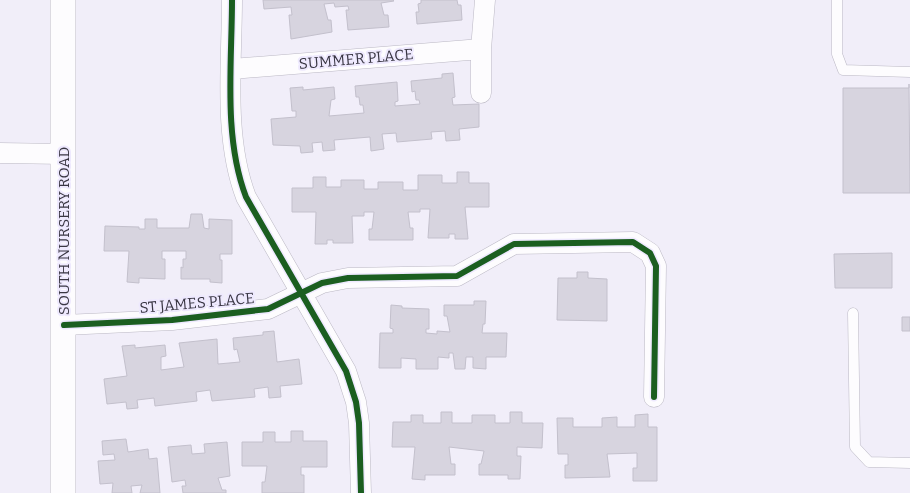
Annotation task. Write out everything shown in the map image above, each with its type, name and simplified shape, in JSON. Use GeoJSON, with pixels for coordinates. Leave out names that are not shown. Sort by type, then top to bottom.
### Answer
{"type":"FeatureCollection","features":[{"type":"Feature","properties":{"kind":"street","name":"SOUTH NURSERY ROAD"},"geometry":{"type":"LineString","coordinates":[[63,0],[63,493]]}},
{"type":"Feature","properties":{"kind":"street"},"geometry":{"type":"LineString","coordinates":[[232,0],[233,148],[238,177],[246,197],[346,371],[356,402],[359,423],[361,493]]}},
{"type":"Feature","properties":{"kind":"street"},"geometry":{"type":"LineString","coordinates":[[482,93],[481,49],[485,0]]}},
{"type":"Feature","properties":{"kind":"street","name":"SUMMER PLACE"},"geometry":{"type":"LineString","coordinates":[[232,69],[481,49]]}},
{"type":"Feature","properties":{"kind":"street"},"geometry":{"type":"LineString","coordinates":[[0,153],[64,154]]}},
{"type":"Feature","properties":{"kind":"street","name":"ST JAMES PLACE"},"geometry":{"type":"LineString","coordinates":[[64,325],[172,320],[268,309],[322,283],[348,278],[457,276],[514,244],[633,242],[650,253],[656,266],[654,397]]}},
{"type":"Feature","properties":{"kind":"lane"},"geometry":{"type":"LineString","coordinates":[[837,0],[837,54],[843,70],[910,72]]}},
{"type":"Feature","properties":{"kind":"lane"},"geometry":{"type":"LineString","coordinates":[[853,314],[855,447],[869,462],[910,463]]}},
{"type":"Feature","properties":{"kind":"building"},"geometry":{"type":"Polygon","coordinates":[[[263,0],[394,1],[381,3],[384,15],[388,15],[389,27],[348,30],[346,10],[349,10],[348,6],[335,7],[334,3],[324,4],[328,20],[331,20],[332,32],[291,39],[289,15],[292,15],[291,7],[264,9],[263,0]]]}},
{"type":"Feature","properties":{"kind":"building"},"geometry":{"type":"Polygon","coordinates":[[[421,0],[457,0],[458,5],[461,5],[462,20],[417,24],[416,12],[419,12],[418,4],[421,3],[421,0]]]}},
{"type":"Feature","properties":{"kind":"building"},"geometry":{"type":"Polygon","coordinates":[[[453,73],[455,97],[452,98],[453,105],[479,104],[479,127],[459,129],[460,140],[446,141],[445,131],[431,132],[432,139],[397,142],[396,133],[382,134],[384,149],[371,151],[370,137],[334,140],[335,150],[323,151],[322,142],[312,143],[313,152],[301,153],[300,146],[273,145],[271,119],[296,117],[296,111],[292,111],[290,88],[303,87],[303,90],[334,87],[335,99],[331,100],[329,116],[364,113],[359,97],[356,97],[355,86],[397,82],[398,101],[395,102],[395,106],[420,104],[419,100],[416,100],[415,91],[412,92],[411,81],[442,78],[442,74],[453,73]]]}},
{"type":"Feature","properties":{"kind":"building"},"geometry":{"type":"Polygon","coordinates":[[[909,84],[910,193],[843,193],[843,88],[909,88],[909,84]]]}},
{"type":"Feature","properties":{"kind":"building"},"geometry":{"type":"Polygon","coordinates":[[[457,172],[469,172],[469,183],[489,183],[489,207],[465,207],[468,239],[455,239],[455,234],[449,234],[449,238],[428,238],[430,209],[420,209],[420,212],[408,212],[410,228],[413,228],[413,240],[369,240],[369,229],[372,229],[374,212],[364,212],[364,216],[352,216],[353,243],[333,243],[333,240],[327,240],[327,244],[315,244],[316,212],[292,212],[292,188],[313,188],[313,177],[326,177],[326,187],[341,187],[341,180],[364,180],[364,189],[378,189],[378,182],[403,182],[403,190],[418,190],[418,175],[442,175],[442,183],[457,183],[457,172]]]}},
{"type":"Feature","properties":{"kind":"building"},"geometry":{"type":"Polygon","coordinates":[[[191,214],[202,214],[204,228],[209,229],[209,219],[232,220],[232,254],[220,254],[220,260],[222,260],[222,283],[210,282],[210,279],[181,279],[181,267],[183,268],[183,259],[186,259],[186,251],[162,251],[162,259],[165,259],[165,279],[139,278],[139,283],[127,282],[129,251],[104,251],[105,226],[139,227],[139,229],[145,229],[145,219],[157,219],[157,228],[189,228],[191,214]]]}},
{"type":"Feature","properties":{"kind":"building"},"geometry":{"type":"Polygon","coordinates":[[[892,253],[892,288],[835,288],[834,254],[892,253]]]}},
{"type":"Feature","properties":{"kind":"building"},"geometry":{"type":"Polygon","coordinates":[[[577,272],[588,272],[588,278],[607,279],[607,321],[557,320],[558,278],[577,278],[577,272]]]}},
{"type":"Feature","properties":{"kind":"building"},"geometry":{"type":"Polygon","coordinates":[[[474,301],[486,301],[485,324],[483,324],[482,333],[507,333],[506,357],[486,357],[486,369],[473,368],[473,357],[466,357],[465,369],[455,369],[453,353],[449,353],[449,358],[438,357],[438,369],[416,369],[416,359],[401,358],[401,368],[379,368],[380,333],[393,333],[393,329],[390,328],[391,305],[402,306],[402,308],[429,309],[429,329],[426,329],[426,333],[437,334],[437,331],[450,332],[447,316],[444,316],[444,305],[474,305],[474,301]]]}},
{"type":"Feature","properties":{"kind":"building"},"geometry":{"type":"Polygon","coordinates":[[[902,317],[910,317],[910,331],[902,331],[902,317]]]}},
{"type":"Feature","properties":{"kind":"building"},"geometry":{"type":"Polygon","coordinates":[[[274,331],[277,362],[299,359],[302,384],[280,386],[281,397],[269,398],[268,387],[254,389],[255,397],[212,401],[210,390],[196,392],[197,401],[155,406],[154,398],[137,400],[138,408],[127,409],[126,402],[107,404],[104,379],[127,376],[122,346],[135,345],[135,348],[165,345],[166,356],[161,357],[161,370],[184,367],[179,343],[217,339],[218,364],[240,362],[237,349],[234,350],[233,338],[263,335],[263,332],[274,331]]]}},
{"type":"Feature","properties":{"kind":"building"},"geometry":{"type":"Polygon","coordinates":[[[441,412],[452,412],[452,423],[472,423],[472,415],[495,415],[495,423],[510,423],[510,412],[522,412],[522,423],[543,423],[542,448],[517,447],[517,456],[521,456],[520,479],[508,479],[508,475],[479,475],[479,464],[481,464],[484,451],[449,447],[451,464],[455,464],[455,475],[425,475],[425,480],[412,479],[415,447],[392,447],[393,422],[411,422],[411,415],[423,415],[423,423],[441,423],[441,412]]]}},
{"type":"Feature","properties":{"kind":"building"},"geometry":{"type":"Polygon","coordinates":[[[648,414],[648,427],[657,427],[657,481],[633,481],[633,468],[637,468],[637,453],[607,454],[610,477],[565,478],[565,465],[568,465],[568,454],[558,454],[557,418],[573,418],[573,427],[602,427],[602,418],[617,417],[617,427],[635,427],[635,415],[648,414]]]}},
{"type":"Feature","properties":{"kind":"building"},"geometry":{"type":"Polygon","coordinates":[[[291,431],[303,431],[303,441],[327,441],[327,467],[301,467],[301,475],[304,475],[304,493],[262,493],[262,482],[265,482],[267,466],[242,466],[242,442],[263,442],[263,432],[275,432],[275,442],[291,442],[291,431]]]}},
{"type":"Feature","properties":{"kind":"building"},"geometry":{"type":"Polygon","coordinates":[[[126,439],[128,452],[148,449],[149,459],[157,458],[160,493],[140,493],[142,485],[131,486],[132,493],[112,493],[113,483],[100,484],[98,461],[115,460],[114,454],[103,455],[102,441],[126,439]]]}},
{"type":"Feature","properties":{"kind":"building"},"geometry":{"type":"Polygon","coordinates":[[[227,442],[230,476],[218,478],[222,490],[226,490],[226,493],[183,493],[182,486],[186,486],[185,480],[172,482],[168,447],[191,445],[192,454],[205,453],[204,444],[227,442]]]}},
{"type":"Feature","properties":{"kind":"cycle path"},"geometry":{"type":"LineString","coordinates":[[232,0],[231,125],[239,174],[246,197],[346,371],[356,402],[359,423],[361,493]]}},
{"type":"Feature","properties":{"kind":"cycle path"},"geometry":{"type":"LineString","coordinates":[[64,325],[172,320],[268,309],[322,283],[348,278],[457,276],[514,244],[633,242],[650,253],[656,266],[654,397]]}}]}
